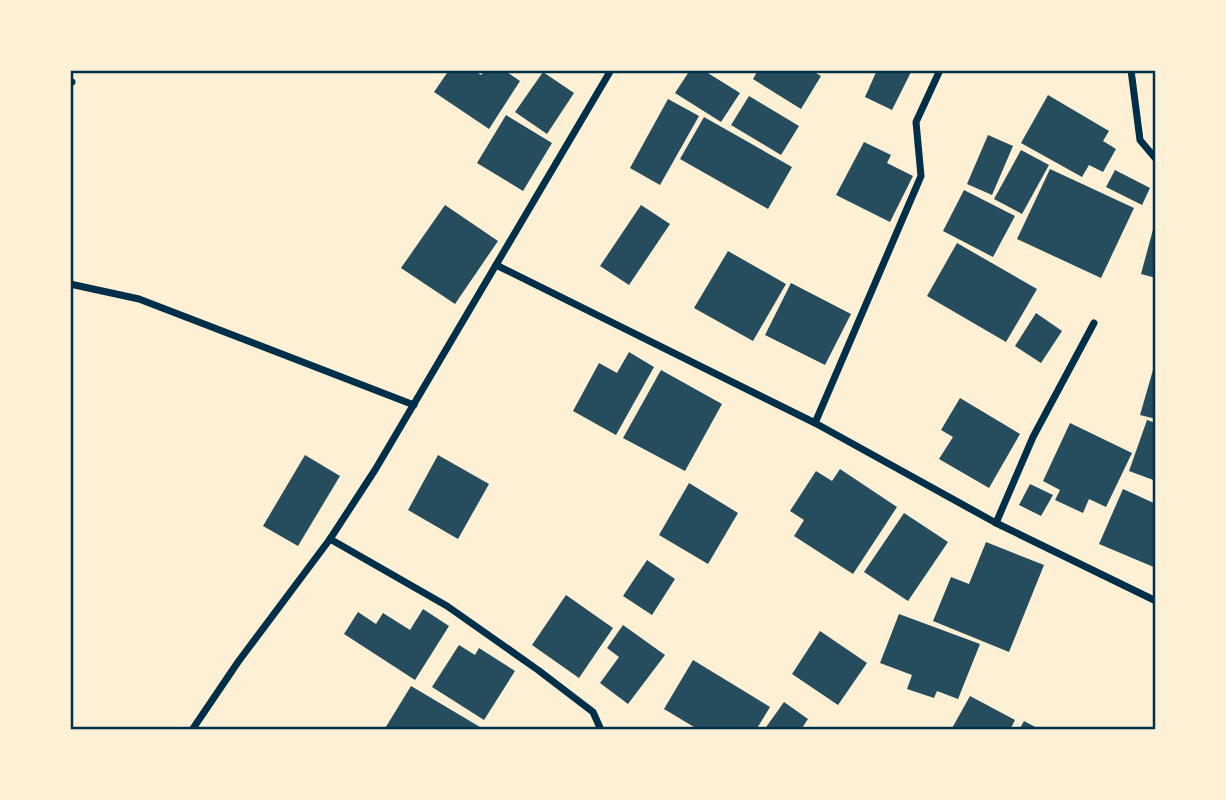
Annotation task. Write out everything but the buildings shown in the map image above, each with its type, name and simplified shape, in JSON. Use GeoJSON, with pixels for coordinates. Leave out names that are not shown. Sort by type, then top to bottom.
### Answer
{"type":"FeatureCollection","features":[{"type":"Feature","properties":{"kind":"street"},"geometry":{"type":"LineString","coordinates":[[192,730],[238,662],[330,539],[414,405],[611,70]]}},
{"type":"Feature","properties":{"kind":"street"},"geometry":{"type":"LineString","coordinates":[[815,423],[921,176],[916,122],[940,70]]}},
{"type":"Feature","properties":{"kind":"street"},"geometry":{"type":"LineString","coordinates":[[1131,70],[1140,140],[1156,159]]}},
{"type":"Feature","properties":{"kind":"street"},"geometry":{"type":"LineString","coordinates":[[496,265],[815,423],[996,523],[1156,601]]}},
{"type":"Feature","properties":{"kind":"street"},"geometry":{"type":"LineString","coordinates":[[70,284],[139,299],[414,405]]}},
{"type":"Feature","properties":{"kind":"street"},"geometry":{"type":"LineString","coordinates":[[996,523],[1033,437],[1094,323]]}},
{"type":"Feature","properties":{"kind":"street"},"geometry":{"type":"LineString","coordinates":[[330,539],[447,606],[528,663],[593,712],[601,730]]}}]}
